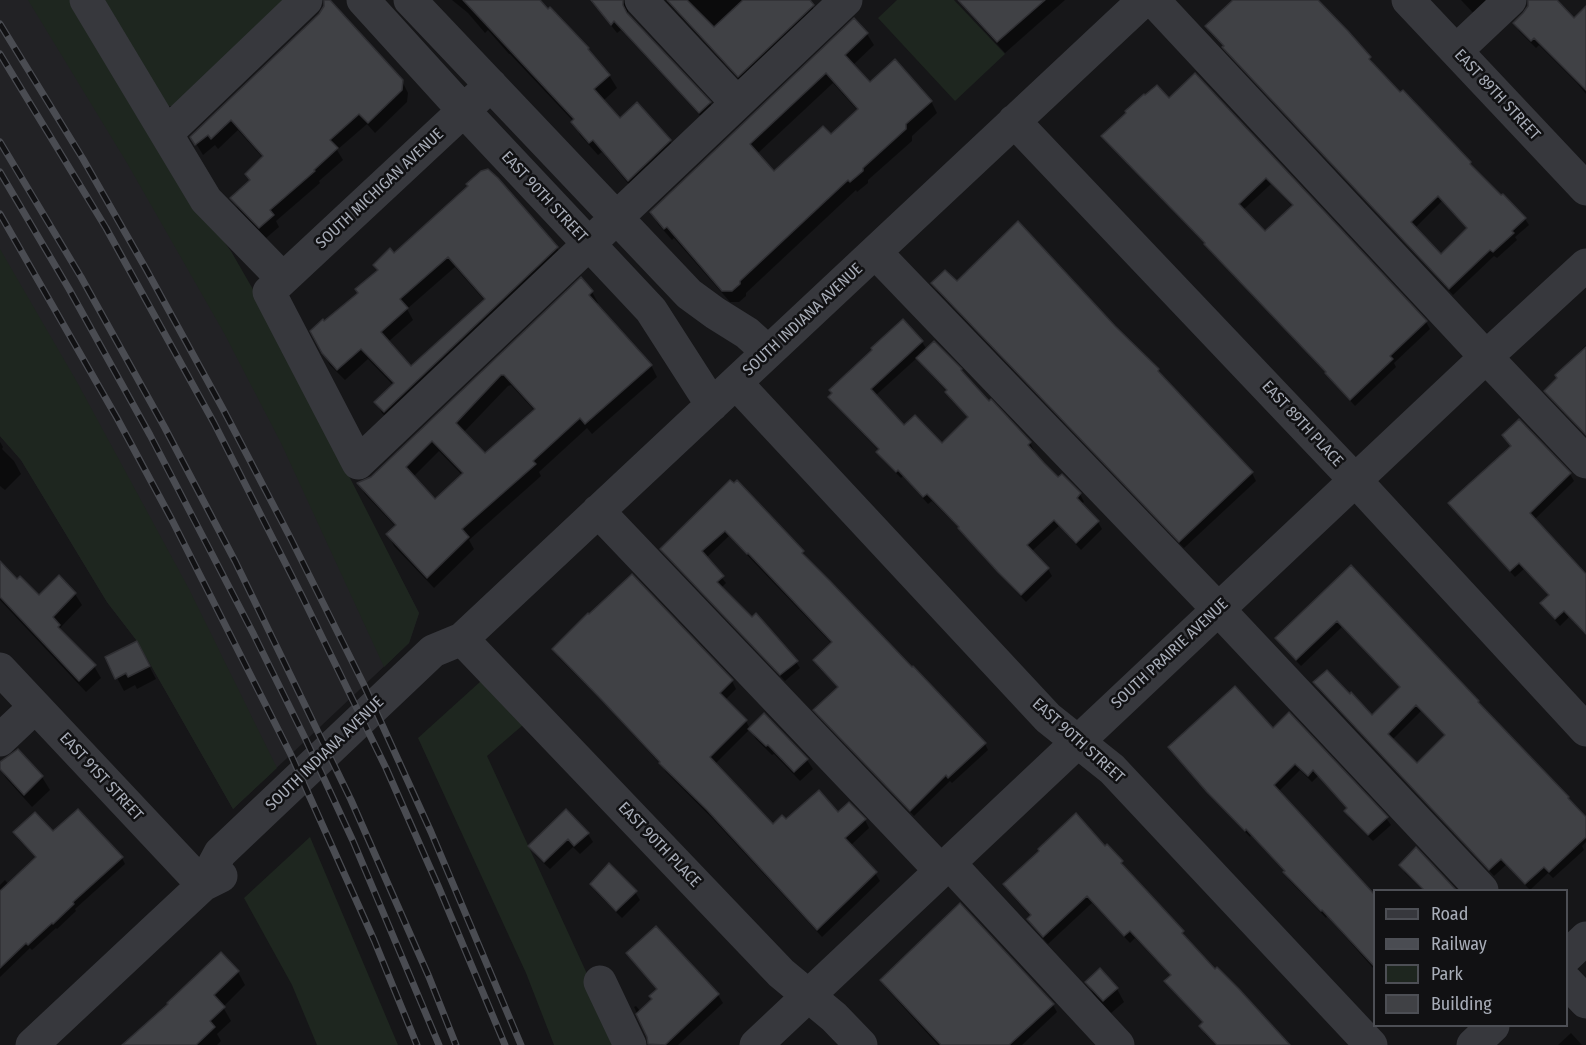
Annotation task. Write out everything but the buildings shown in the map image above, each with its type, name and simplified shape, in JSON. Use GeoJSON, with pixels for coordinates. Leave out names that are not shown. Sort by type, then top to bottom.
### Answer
{"type":"FeatureCollection","features":[{"type":"Feature","properties":{"kind":"street"},"geometry":{"type":"LineString","coordinates":[[86,0],[206,200],[276,286],[358,463],[846,0]]}},
{"type":"Feature","properties":{"kind":"street"},"geometry":{"type":"LineString","coordinates":[[166,133],[306,0]]}},
{"type":"Feature","properties":{"kind":"street","name":"EAST 90TH STREET"},"geometry":{"type":"LineString","coordinates":[[363,0],[651,310],[712,405]]}},
{"type":"Feature","properties":{"kind":"street"},"geometry":{"type":"LineString","coordinates":[[410,0],[689,294],[747,333],[768,352]]}},
{"type":"Feature","properties":{"kind":"street"},"geometry":{"type":"LineString","coordinates":[[640,0],[737,103]]}},
{"type":"Feature","properties":{"kind":"street","name":"SOUTH INDIANA AVENUE"},"geometry":{"type":"LineString","coordinates":[[32,1045],[203,885],[220,853],[433,651],[462,639],[1144,0]]}},
{"type":"Feature","properties":{"kind":"street"},"geometry":{"type":"LineString","coordinates":[[1154,0],[1586,462]]}},
{"type":"Feature","properties":{"kind":"street","name":"EAST 89TH STREET"},"geometry":{"type":"LineString","coordinates":[[1408,0],[1586,189]]}},
{"type":"Feature","properties":{"kind":"street"},"geometry":{"type":"LineString","coordinates":[[1455,51],[1510,0]]}},
{"type":"Feature","properties":{"kind":"street","name":"SOUTH MICHIGAN AVENUE"},"geometry":{"type":"LineString","coordinates":[[276,286],[491,85]]}},
{"type":"Feature","properties":{"kind":"street","name":"EAST 89TH PLACE"},"geometry":{"type":"LineString","coordinates":[[1014,122],[1355,480],[1586,730]]}},
{"type":"Feature","properties":{"kind":"street"},"geometry":{"type":"LineString","coordinates":[[876,253],[1218,609],[1480,889]]}},
{"type":"Feature","properties":{"kind":"street","name":"SOUTH PRAIRIE AVENUE"},"geometry":{"type":"LineString","coordinates":[[756,1045],[1586,265]]}},
{"type":"Feature","properties":{"kind":"street","name":"EAST 90TH STREET"},"geometry":{"type":"LineString","coordinates":[[736,383],[1048,718],[1112,769],[1371,1045]]}},
{"type":"Feature","properties":{"kind":"street"},"geometry":{"type":"LineString","coordinates":[[598,511],[1118,1045]]}},
{"type":"Feature","properties":{"kind":"street","name":"EAST 90TH PLACE"},"geometry":{"type":"LineString","coordinates":[[462,639],[781,972],[834,1017],[861,1045]]}},
{"type":"Feature","properties":{"kind":"street","name":"EAST 91ST STREET"},"geometry":{"type":"LineString","coordinates":[[0,669],[203,885]]}},
{"type":"Feature","properties":{"kind":"street"},"geometry":{"type":"LineString","coordinates":[[0,740],[35,707]]}},
{"type":"Feature","properties":{"kind":"street"},"geometry":{"type":"LineString","coordinates":[[1568,955],[1586,938]]}},
{"type":"Feature","properties":{"kind":"street"},"geometry":{"type":"LineString","coordinates":[[600,982],[630,1045]]}},
{"type":"Feature","properties":{"kind":"street"},"geometry":{"type":"LineString","coordinates":[[1568,983],[1586,1002]]}},
{"type":"Feature","properties":{"kind":"street"},"geometry":{"type":"LineString","coordinates":[[1473,1045],[1492,1027]]}},
{"type":"Feature","properties":{"kind":"shaded area"},"geometry":{"type":"Polygon","coordinates":[[[0,0],[77,0],[199,205],[232,253],[419,613],[409,643],[233,809],[137,641],[107,602],[21,460],[0,436],[0,0]]]}},
{"type":"Feature","properties":{"kind":"green space"},"geometry":{"type":"Polygon","coordinates":[[[28,0],[77,0],[199,205],[232,253],[258,298],[419,613],[409,643],[384,667],[281,443],[224,333],[127,163],[28,0]]]}},
{"type":"Feature","properties":{"kind":"green space"},"geometry":{"type":"Polygon","coordinates":[[[101,0],[295,0],[180,106],[167,106],[101,0]]]}},
{"type":"Feature","properties":{"kind":"green space"},"geometry":{"type":"Polygon","coordinates":[[[897,0],[954,0],[1005,54],[955,101],[878,18],[897,0]]]}},
{"type":"Feature","properties":{"kind":"green space"},"geometry":{"type":"Polygon","coordinates":[[[0,249],[77,382],[189,589],[277,768],[233,809],[137,641],[107,602],[21,460],[0,436],[0,249]]]}},
{"type":"Feature","properties":{"kind":"green space"},"geometry":{"type":"Polygon","coordinates":[[[481,681],[523,725],[487,756],[618,1045],[554,1045],[526,973],[418,738],[481,681]]]}},
{"type":"Feature","properties":{"kind":"green space"},"geometry":{"type":"Polygon","coordinates":[[[310,837],[398,1045],[317,1045],[292,985],[244,898],[310,837]]]}},
{"type":"Feature","properties":{"kind":"railway"},"geometry":{"type":"LineString","coordinates":[[0,24],[83,159],[146,269],[291,539],[364,685],[431,832],[521,1045]]}},
{"type":"Feature","properties":{"kind":"railway"},"geometry":{"type":"LineString","coordinates":[[0,54],[106,228],[214,423],[386,768],[505,1045]]}},
{"type":"Feature","properties":{"kind":"railway"},"geometry":{"type":"LineString","coordinates":[[0,142],[81,277],[165,428],[235,561],[351,800],[429,977],[456,1045]]}},
{"type":"Feature","properties":{"kind":"railway"},"geometry":{"type":"LineString","coordinates":[[0,172],[69,289],[150,435],[253,633],[353,841],[439,1045]]}},
{"type":"Feature","properties":{"kind":"railway"},"geometry":{"type":"LineString","coordinates":[[0,214],[117,418],[172,520],[291,755],[374,940],[417,1045]]}}]}
